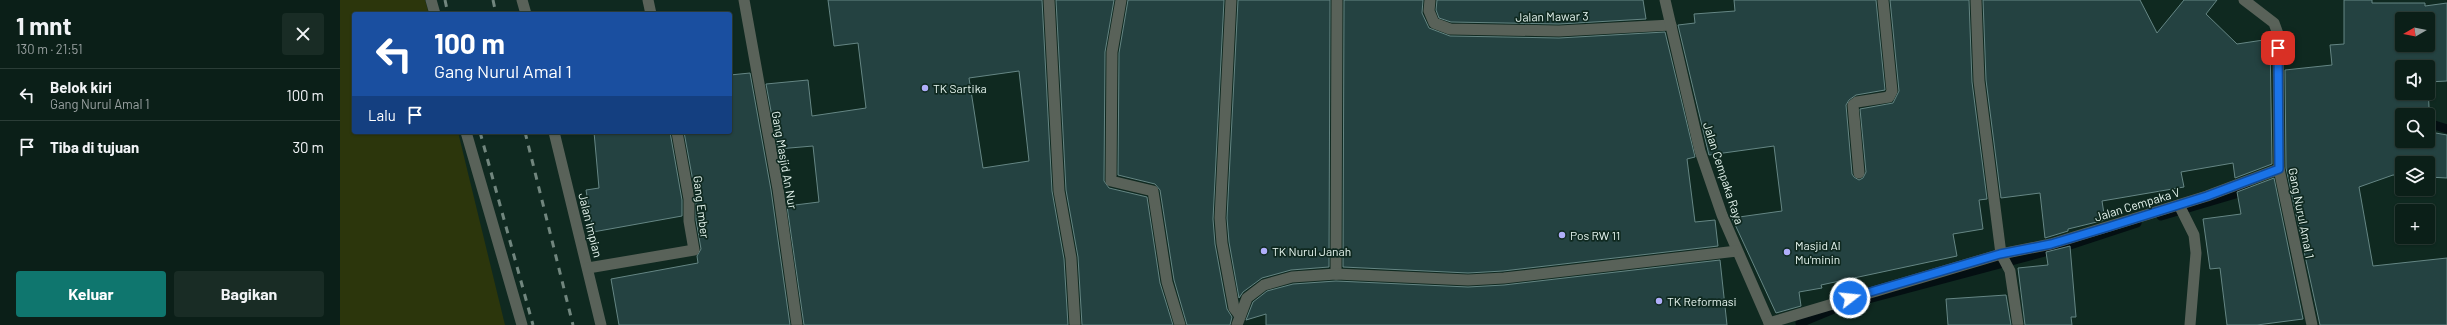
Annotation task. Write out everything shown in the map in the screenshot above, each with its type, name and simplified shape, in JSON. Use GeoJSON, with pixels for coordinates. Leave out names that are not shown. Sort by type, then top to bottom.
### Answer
{"type":"FeatureCollection","features":[{"type":"Feature","properties":{"kind":"street"},"geometry":{"type":"LineString","coordinates":[[431,0],[434,12]]}},
{"type":"Feature","properties":{"kind":"street"},"geometry":{"type":"LineString","coordinates":[[522,0],[525,12]]}},
{"type":"Feature","properties":{"kind":"street"},"geometry":{"type":"LineString","coordinates":[[648,0],[651,12]]}},
{"type":"Feature","properties":{"kind":"street","name":"Gang Masjid An Nur"},"geometry":{"type":"LineString","coordinates":[[744,0],[779,196],[797,325]]}},
{"type":"Feature","properties":{"kind":"street"},"geometry":{"type":"LineString","coordinates":[[1049,0],[1059,191],[1071,258],[1075,325]]}},
{"type":"Feature","properties":{"kind":"street"},"geometry":{"type":"LineString","coordinates":[[1121,0],[1112,52],[1111,181],[1153,191],[1167,282],[1180,325]]}},
{"type":"Feature","properties":{"kind":"street"},"geometry":{"type":"LineString","coordinates":[[1231,0],[1220,218],[1222,243],[1234,308],[1238,321]]}},
{"type":"Feature","properties":{"kind":"street"},"geometry":{"type":"LineString","coordinates":[[1336,274],[1337,0]]}},
{"type":"Feature","properties":{"kind":"street","name":"Jalan Mawar 3"},"geometry":{"type":"LineString","coordinates":[[1430,0],[1428,11],[1434,23],[1450,29],[1559,31],[1671,25]]}},
{"type":"Feature","properties":{"kind":"street","name":"Jalan Cempaka Raya"},"geometry":{"type":"LineString","coordinates":[[1665,0],[1700,151],[1736,251],[1770,324]]}},
{"type":"Feature","properties":{"kind":"street"},"geometry":{"type":"LineString","coordinates":[[1859,173],[1853,105],[1857,102],[1889,98],[1892,91],[1883,0]]}},
{"type":"Feature","properties":{"kind":"street"},"geometry":{"type":"LineString","coordinates":[[1976,0],[1979,81],[2004,260],[2010,271],[2018,325]]}},
{"type":"Feature","properties":{"kind":"street","name":"Gang Nurul Amal 1"},"geometry":{"type":"LineString","coordinates":[[2244,0],[2274,23],[2278,34],[2279,170],[2312,325]]}},
{"type":"Feature","properties":{"kind":"street"},"geometry":{"type":"LineString","coordinates":[[467,134],[522,325]]}},
{"type":"Feature","properties":{"kind":"street","name":"Jalan Impian"},"geometry":{"type":"LineString","coordinates":[[554,134],[601,325]]}},
{"type":"Feature","properties":{"kind":"street","name":"Gang Ember"},"geometry":{"type":"LineString","coordinates":[[588,268],[694,250],[689,221],[690,199],[676,134]]}},
{"type":"Feature","properties":{"kind":"street","name":"Jalan Cempaka V"},"geometry":{"type":"LineString","coordinates":[[1770,324],[2004,260],[2051,244],[2181,208],[2279,170]]}},
{"type":"Feature","properties":{"kind":"street"},"geometry":{"type":"LineString","coordinates":[[2181,208],[2194,235],[2196,253],[2190,325]]}},
{"type":"Feature","properties":{"kind":"street"},"geometry":{"type":"LineString","coordinates":[[1238,321],[1247,298],[1264,285],[1292,277],[1336,274],[1468,280],[1504,278],[1736,251]]}},
{"type":"Feature","properties":{"kind":"green space"},"geometry":{"type":"Polygon","coordinates":[[[340,0],[425,0],[428,12],[352,12],[352,134],[458,134],[505,325],[340,325],[340,0]]]}},
{"type":"Feature","properties":{"kind":"building"},"geometry":{"type":"Polygon","coordinates":[[[828,0],[1042,0],[1052,191],[1064,259],[1068,325],[804,325],[787,206],[819,202],[813,146],[778,149],[766,84],[808,80],[812,116],[866,108],[858,43],[834,46],[828,0]],[[1019,71],[969,78],[983,168],[1029,161],[1019,71]]]}},
{"type":"Feature","properties":{"kind":"building"},"geometry":{"type":"Polygon","coordinates":[[[1056,0],[1114,0],[1105,52],[1104,181],[1109,188],[1147,197],[1160,283],[1173,325],[1082,325],[1078,257],[1066,190],[1056,0]]]}},
{"type":"Feature","properties":{"kind":"building"},"geometry":{"type":"Polygon","coordinates":[[[1128,0],[1224,0],[1213,219],[1215,244],[1227,309],[1232,317],[1230,325],[1187,325],[1174,280],[1160,190],[1155,184],[1118,175],[1119,53],[1128,0]]]}},
{"type":"Feature","properties":{"kind":"building"},"geometry":{"type":"Polygon","coordinates":[[[1238,0],[1330,0],[1329,267],[1291,270],[1262,278],[1243,292],[1239,298],[1229,242],[1227,218],[1238,0]]]}},
{"type":"Feature","properties":{"kind":"building"},"geometry":{"type":"Polygon","coordinates":[[[1344,0],[1423,0],[1422,13],[1429,28],[1450,36],[1559,38],[1665,32],[1695,157],[1687,159],[1695,222],[1715,220],[1718,246],[1503,271],[1468,273],[1343,267],[1344,0]]]}},
{"type":"Feature","properties":{"kind":"building"},"geometry":{"type":"Polygon","coordinates":[[[1437,0],[1643,0],[1646,19],[1559,24],[1451,22],[1439,18],[1436,10],[1437,0]]]}},
{"type":"Feature","properties":{"kind":"building"},"geometry":{"type":"Polygon","coordinates":[[[1734,0],[1876,0],[1885,90],[1856,95],[1849,100],[1846,105],[1852,174],[1859,180],[1863,178],[1866,172],[1860,109],[1893,103],[1899,91],[1890,0],[1969,0],[1972,82],[1987,199],[1979,200],[1983,229],[1953,234],[1957,256],[1821,285],[1822,288],[1799,292],[1801,306],[1776,313],[1732,218],[1782,211],[1774,146],[1709,155],[1678,25],[1695,23],[1694,14],[1735,11],[1734,0]]]}},
{"type":"Feature","properties":{"kind":"building"},"geometry":{"type":"Polygon","coordinates":[[[1983,0],[2140,0],[2157,33],[2184,0],[2217,0],[2206,14],[2237,44],[2270,39],[2272,164],[2235,178],[2233,163],[2181,172],[2184,187],[2102,201],[2105,220],[2068,229],[2068,231],[2045,238],[2040,193],[2001,198],[1986,80],[1983,0]]]}},
{"type":"Feature","properties":{"kind":"building"},"geometry":{"type":"Polygon","coordinates":[[[2344,0],[2372,0],[2372,3],[2425,3],[2425,6],[2447,3],[2447,81],[2435,82],[2435,60],[2395,60],[2395,100],[2429,100],[2429,108],[2395,108],[2395,148],[2435,148],[2435,133],[2447,135],[2447,178],[2435,177],[2435,156],[2395,156],[2395,175],[2359,187],[2373,266],[2447,258],[2447,325],[2320,325],[2286,168],[2285,70],[2332,65],[2330,45],[2344,44],[2344,0]]]}},
{"type":"Feature","properties":{"kind":"building"},"geometry":{"type":"Polygon","coordinates":[[[750,73],[771,190],[790,325],[619,325],[611,279],[698,263],[697,256],[701,249],[696,220],[696,198],[684,134],[732,134],[732,75],[750,73]]]}},
{"type":"Feature","properties":{"kind":"building"},"geometry":{"type":"Polygon","coordinates":[[[594,134],[670,134],[682,200],[682,216],[593,232],[586,190],[599,188],[594,134]]]}},
{"type":"Feature","properties":{"kind":"building"},"geometry":{"type":"Polygon","coordinates":[[[2274,178],[2303,319],[2257,325],[2227,325],[2220,268],[2210,269],[2203,219],[2241,214],[2237,192],[2274,178]]]}},
{"type":"Feature","properties":{"kind":"building"},"geometry":{"type":"Polygon","coordinates":[[[2070,246],[2076,317],[2071,317],[2072,325],[2025,325],[2018,268],[2048,265],[2046,252],[2070,246]]]}},
{"type":"Feature","properties":{"kind":"building"},"geometry":{"type":"Polygon","coordinates":[[[1720,260],[1727,325],[1266,325],[1266,314],[1246,320],[1253,302],[1267,291],[1293,284],[1336,281],[1468,287],[1504,285],[1720,260]]]}},
{"type":"Feature","properties":{"kind":"building"},"geometry":{"type":"Polygon","coordinates":[[[2006,295],[2011,325],[1948,325],[1946,299],[2006,295]]]}},
{"type":"Feature","properties":{"kind":"waterway"},"geometry":{"type":"LineString","coordinates":[[2435,125],[2447,129]]}},
{"type":"Feature","properties":{"kind":"waterway"},"geometry":{"type":"LineString","coordinates":[[2161,216],[2249,190]]}},
{"type":"Feature","properties":{"kind":"waterway"},"geometry":{"type":"LineString","coordinates":[[1857,302],[2067,246],[2137,223]]}},
{"type":"Feature","properties":{"kind":"waterway"},"geometry":{"type":"LineString","coordinates":[[1800,323],[1841,306]]}},
{"type":"Feature","properties":{"kind":"railway"},"geometry":{"type":"LineString","coordinates":[[445,0],[448,12]]}},
{"type":"Feature","properties":{"kind":"railway"},"geometry":{"type":"LineString","coordinates":[[493,0],[496,12]]}},
{"type":"Feature","properties":{"kind":"railway"},"geometry":{"type":"LineString","coordinates":[[481,134],[533,325]]}},
{"type":"Feature","properties":{"kind":"railway"},"geometry":{"type":"LineString","coordinates":[[525,134],[573,325]]}},
{"type":"Feature","properties":{"kind":"place","name":"TK Sartika"},"geometry":{"type":"Point","coordinates":[925,88]}},
{"type":"Feature","properties":{"kind":"place","name":"Pos RW 11"},"geometry":{"type":"Point","coordinates":[1562,235]}},
{"type":"Feature","properties":{"kind":"place","name":"TK Nurul Janah"},"geometry":{"type":"Point","coordinates":[1264,251]}},
{"type":"Feature","properties":{"kind":"place","name":"Masjid Al Mu'minin"},"geometry":{"type":"Point","coordinates":[1787,252]}},
{"type":"Feature","properties":{"kind":"place","name":"TK Reformasi"},"geometry":{"type":"Point","coordinates":[1659,301]}},
{"type":"Feature","properties":{"kind":"route"},"geometry":{"type":"LineString","coordinates":[[1850,298],[1991,258],[2000,254],[2051,244],[2108,227],[2207,196],[2279,169],[2278,48]]}}]}
